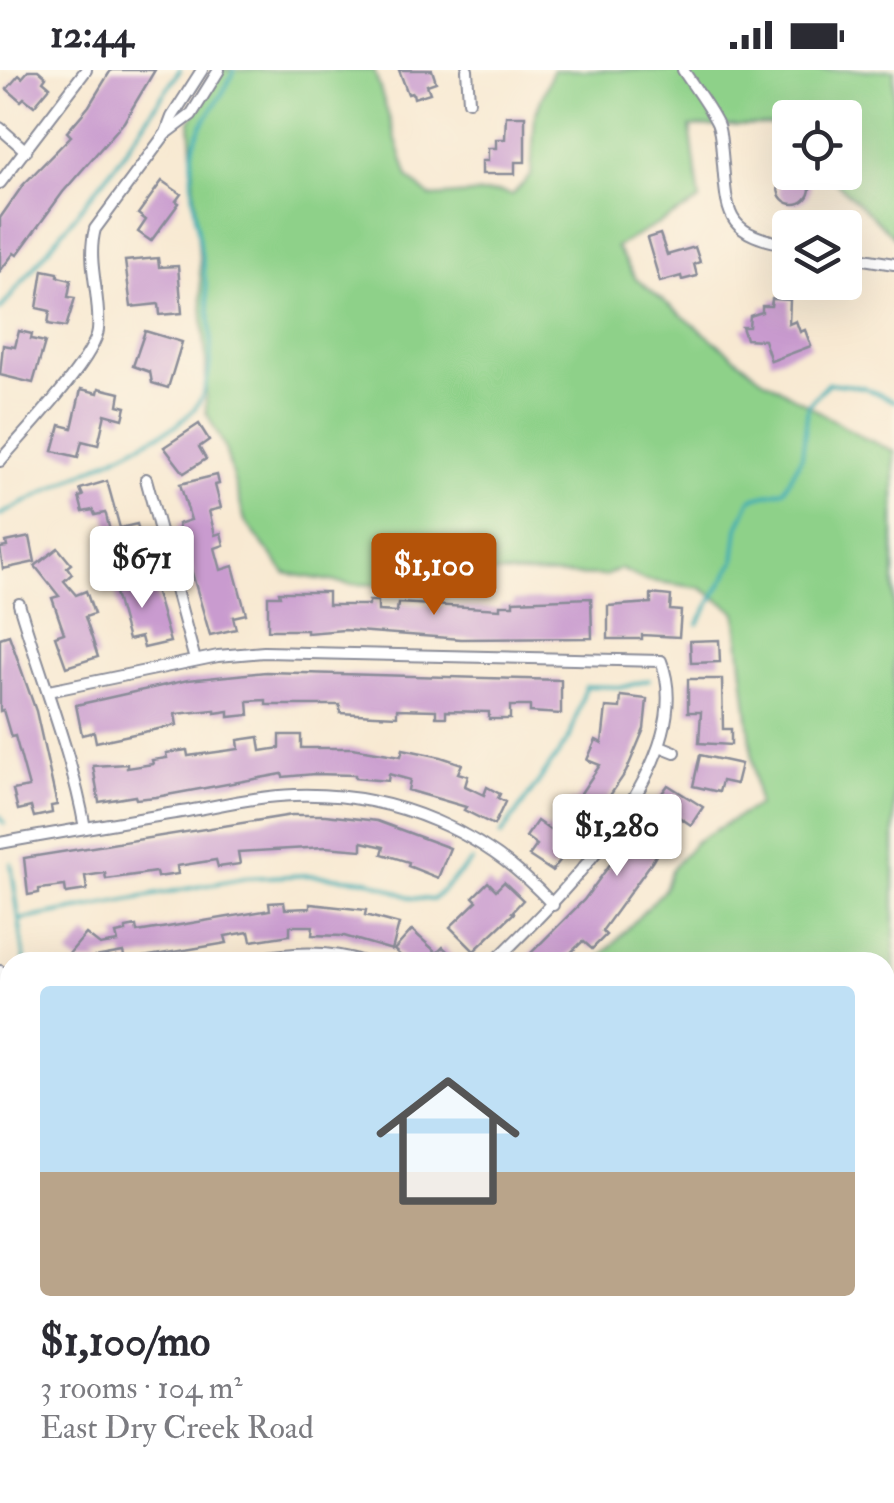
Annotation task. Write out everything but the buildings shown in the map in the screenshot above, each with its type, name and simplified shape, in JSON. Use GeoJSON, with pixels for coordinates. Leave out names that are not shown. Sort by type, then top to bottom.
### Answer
{"type":"FeatureCollection","features":[{"type":"Feature","properties":{"kind":"street"},"geometry":{"type":"LineString","coordinates":[[0,183],[86,70]]}},
{"type":"Feature","properties":{"kind":"street"},"geometry":{"type":"LineString","coordinates":[[0,461],[103,336],[91,245],[96,229],[166,133],[202,70]]}},
{"type":"Feature","properties":{"kind":"street"},"geometry":{"type":"LineString","coordinates":[[166,133],[191,115],[219,70]]}},
{"type":"Feature","properties":{"kind":"street"},"geometry":{"type":"LineString","coordinates":[[467,70],[469,101]]}},
{"type":"Feature","properties":{"kind":"street"},"geometry":{"type":"LineString","coordinates":[[683,70],[718,124],[726,201],[732,218],[740,230],[772,242]]}},
{"type":"Feature","properties":{"kind":"street"},"geometry":{"type":"LineString","coordinates":[[0,128],[26,151]]}},
{"type":"Feature","properties":{"kind":"street"},"geometry":{"type":"LineString","coordinates":[[862,259],[894,264]]}},
{"type":"Feature","properties":{"kind":"street"},"geometry":{"type":"LineString","coordinates":[[146,478],[195,660]]}},
{"type":"Feature","properties":{"kind":"street"},"geometry":{"type":"LineString","coordinates":[[19,604],[77,783],[85,828]]}},
{"type":"Feature","properties":{"kind":"street"},"geometry":{"type":"LineString","coordinates":[[49,691],[234,654],[309,651],[457,658],[661,660],[670,681],[660,746],[638,792],[553,905],[504,952]]}},
{"type":"Feature","properties":{"kind":"street"},"geometry":{"type":"LineString","coordinates":[[660,746],[675,752]]}},
{"type":"Feature","properties":{"kind":"street"},"geometry":{"type":"LineString","coordinates":[[0,843],[290,795],[364,797],[428,816],[476,839],[512,864],[553,905]]}},
{"type":"Feature","properties":{"kind":"green space"},"geometry":{"type":"Polygon","coordinates":[[[221,70],[374,70],[408,177],[430,197],[499,192],[512,195],[531,175],[535,115],[553,70],[894,70],[894,237],[844,190],[862,190],[862,100],[772,100],[772,125],[690,127],[700,201],[616,247],[636,279],[760,377],[864,438],[894,451],[894,952],[605,952],[664,890],[671,870],[695,842],[758,805],[736,612],[701,588],[644,580],[620,569],[605,576],[458,572],[432,557],[391,565],[386,585],[347,584],[285,573],[245,521],[224,445],[206,412],[190,121],[221,70]]]}},
{"type":"Feature","properties":{"kind":"waterway"},"geometry":{"type":"LineString","coordinates":[[0,310],[116,164],[180,70]]}},
{"type":"Feature","properties":{"kind":"waterway"},"geometry":{"type":"LineString","coordinates":[[0,515],[176,426],[198,404],[208,378],[211,349],[192,181],[193,152],[200,130],[234,70]]}},
{"type":"Feature","properties":{"kind":"waterway"},"geometry":{"type":"LineString","coordinates":[[698,624],[734,562],[738,528],[751,499],[784,490],[802,456],[808,405],[828,383],[863,387],[894,401]]}},
{"type":"Feature","properties":{"kind":"waterway"},"geometry":{"type":"LineString","coordinates":[[501,835],[570,737],[586,686],[624,687],[649,680]]}},
{"type":"Feature","properties":{"kind":"waterway"},"geometry":{"type":"LineString","coordinates":[[0,816],[4,823]]}},
{"type":"Feature","properties":{"kind":"waterway"},"geometry":{"type":"LineString","coordinates":[[19,920],[245,878],[309,875],[368,880],[412,898],[433,900],[472,861]]}},
{"type":"Feature","properties":{"kind":"waterway"},"geometry":{"type":"LineString","coordinates":[[11,863],[24,952]]}}]}
